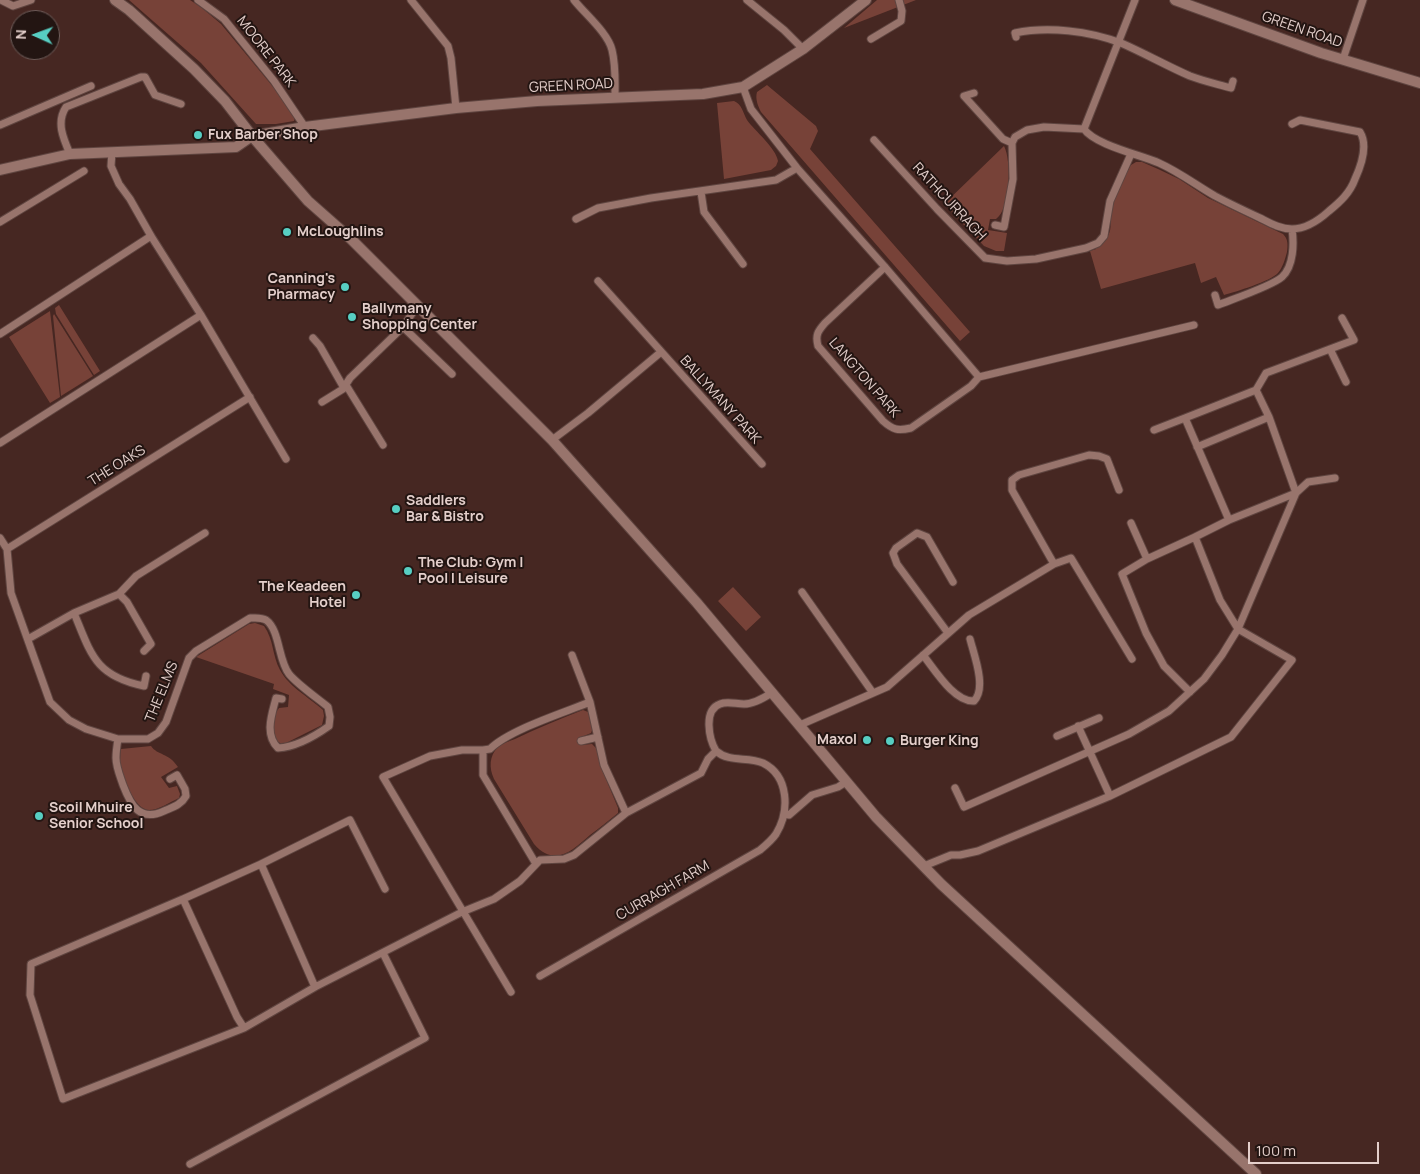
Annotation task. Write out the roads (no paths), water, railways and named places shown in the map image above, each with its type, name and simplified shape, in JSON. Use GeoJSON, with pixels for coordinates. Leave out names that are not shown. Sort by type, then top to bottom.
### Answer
{"type":"FeatureCollection","features":[{"type":"Feature","properties":{"kind":"main road"},"geometry":{"type":"LineString","coordinates":[[116,0],[130,10],[194,69],[225,102],[308,201],[351,239],[552,440],[697,603],[876,817],[941,884],[1256,1174]]}},
{"type":"Feature","properties":{"kind":"main road","name":"GREEN ROAD"},"geometry":{"type":"LineString","coordinates":[[0,170],[70,154],[236,147],[252,136],[306,127],[456,108],[537,101],[703,94],[743,87],[803,49],[866,0]]}},
{"type":"Feature","properties":{"kind":"main road","name":"GREEN ROAD"},"geometry":{"type":"LineString","coordinates":[[1175,0],[1343,60],[1420,83]]}},
{"type":"Feature","properties":{"kind":"street"},"geometry":{"type":"LineString","coordinates":[[1,0],[13,6],[31,0]]}},
{"type":"Feature","properties":{"kind":"street","name":"MOORE PARK"},"geometry":{"type":"LineString","coordinates":[[198,0],[224,19],[274,81],[306,127]]}},
{"type":"Feature","properties":{"kind":"street"},"geometry":{"type":"LineString","coordinates":[[411,0],[448,46],[452,58],[456,108]]}},
{"type":"Feature","properties":{"kind":"street"},"geometry":{"type":"LineString","coordinates":[[574,0],[605,36],[612,49],[615,98]]}},
{"type":"Feature","properties":{"kind":"street"},"geometry":{"type":"LineString","coordinates":[[747,0],[784,30],[803,49]]}},
{"type":"Feature","properties":{"kind":"street"},"geometry":{"type":"LineString","coordinates":[[871,39],[901,21],[902,11],[899,0]]}},
{"type":"Feature","properties":{"kind":"street"},"geometry":{"type":"LineString","coordinates":[[1084,129],[1119,43],[1134,0]]}},
{"type":"Feature","properties":{"kind":"street"},"geometry":{"type":"LineString","coordinates":[[1343,60],[1363,0]]}},
{"type":"Feature","properties":{"kind":"street"},"geometry":{"type":"LineString","coordinates":[[1016,37],[1015,33],[1030,30],[1069,31],[1119,43],[1230,92],[1233,81]]}},
{"type":"Feature","properties":{"kind":"street"},"geometry":{"type":"LineString","coordinates":[[70,154],[61,125],[61,115],[66,107],[141,77],[145,77],[155,95],[181,104]]}},
{"type":"Feature","properties":{"kind":"street"},"geometry":{"type":"LineString","coordinates":[[0,125],[91,86]]}},
{"type":"Feature","properties":{"kind":"street"},"geometry":{"type":"LineString","coordinates":[[743,87],[752,108],[797,168],[979,377]]}},
{"type":"Feature","properties":{"kind":"street"},"geometry":{"type":"LineString","coordinates":[[974,93],[964,96],[1003,139],[1012,143],[1015,137],[1027,130],[1044,127],[1084,129],[1087,133],[1100,140],[1131,154],[1158,163],[1180,174],[1215,196],[1246,212],[1278,226],[1292,229],[1318,221],[1340,203],[1352,188],[1359,169],[1364,138],[1360,132],[1300,120],[1292,124]]}},
{"type":"Feature","properties":{"kind":"street","name":"RATHCURRAGH"},"geometry":{"type":"LineString","coordinates":[[874,140],[985,258],[1007,261],[1036,259],[1086,248],[1098,243],[1106,231],[1110,201],[1131,154]]}},
{"type":"Feature","properties":{"kind":"street","name":"RATHCURRAGH"},"geometry":{"type":"LineString","coordinates":[[995,225],[1004,227],[1013,179],[1012,143]]}},
{"type":"Feature","properties":{"kind":"street"},"geometry":{"type":"LineString","coordinates":[[112,152],[111,166],[119,184],[201,315],[286,459]]}},
{"type":"Feature","properties":{"kind":"street"},"geometry":{"type":"LineString","coordinates":[[576,219],[598,208],[651,198],[776,180],[797,168]]}},
{"type":"Feature","properties":{"kind":"street"},"geometry":{"type":"LineString","coordinates":[[0,222],[84,171]]}},
{"type":"Feature","properties":{"kind":"street"},"geometry":{"type":"LineString","coordinates":[[701,192],[704,212],[742,264]]}},
{"type":"Feature","properties":{"kind":"street"},"geometry":{"type":"LineString","coordinates":[[1215,295],[1218,305],[1273,283],[1283,276],[1292,258],[1294,241],[1292,229]]}},
{"type":"Feature","properties":{"kind":"street"},"geometry":{"type":"LineString","coordinates":[[0,334],[151,236]]}},
{"type":"Feature","properties":{"kind":"street","name":"LANGTON PARK"},"geometry":{"type":"LineString","coordinates":[[885,267],[821,327],[817,332],[816,339],[818,346],[892,429],[911,428],[971,386],[979,377],[1194,325]]}},
{"type":"Feature","properties":{"kind":"street","name":"BALLYMANY PARK"},"geometry":{"type":"LineString","coordinates":[[598,281],[762,464]]}},
{"type":"Feature","properties":{"kind":"street"},"geometry":{"type":"LineString","coordinates":[[322,402],[345,386],[350,378],[403,327],[417,306]]}},
{"type":"Feature","properties":{"kind":"street"},"geometry":{"type":"LineString","coordinates":[[0,443],[201,315]]}},
{"type":"Feature","properties":{"kind":"street"},"geometry":{"type":"LineString","coordinates":[[1154,430],[1256,390],[1266,373],[1354,340],[1342,318]]}},
{"type":"Feature","properties":{"kind":"street"},"geometry":{"type":"LineString","coordinates":[[403,327],[452,374]]}},
{"type":"Feature","properties":{"kind":"street"},"geometry":{"type":"LineString","coordinates":[[313,338],[383,445]]}},
{"type":"Feature","properties":{"kind":"street"},"geometry":{"type":"LineString","coordinates":[[1330,349],[1346,382]]}},
{"type":"Feature","properties":{"kind":"street","name":"BALLYMANY PARK"},"geometry":{"type":"LineString","coordinates":[[552,440],[588,413],[661,352]]}},
{"type":"Feature","properties":{"kind":"street"},"geometry":{"type":"LineString","coordinates":[[955,788],[964,807],[1129,734],[1160,717],[1190,692],[1212,670],[1238,629],[1296,493],[1269,417],[1256,390]]}},
{"type":"Feature","properties":{"kind":"street","name":"THE OAKS"},"geometry":{"type":"LineString","coordinates":[[7,549],[250,397]]}},
{"type":"Feature","properties":{"kind":"street"},"geometry":{"type":"LineString","coordinates":[[1197,447],[1269,417]]}},
{"type":"Feature","properties":{"kind":"street"},"geometry":{"type":"LineString","coordinates":[[1185,418],[1229,520]]}},
{"type":"Feature","properties":{"kind":"street"},"geometry":{"type":"LineString","coordinates":[[1054,564],[1012,490],[1012,480],[1019,475],[1089,455],[1107,459],[1119,490]]}},
{"type":"Feature","properties":{"kind":"street"},"geometry":{"type":"LineString","coordinates":[[1190,692],[1164,666],[1146,633],[1122,574],[1147,559],[1229,520],[1296,493],[1308,482],[1335,478]]}},
{"type":"Feature","properties":{"kind":"street"},"geometry":{"type":"LineString","coordinates":[[1131,523],[1147,559]]}},
{"type":"Feature","properties":{"kind":"street"},"geometry":{"type":"LineString","coordinates":[[28,639],[74,613],[119,594],[136,576],[205,533]]}},
{"type":"Feature","properties":{"kind":"street"},"geometry":{"type":"LineString","coordinates":[[948,633],[897,564],[893,553],[896,548],[917,533],[927,537],[953,582]]}},
{"type":"Feature","properties":{"kind":"street"},"geometry":{"type":"LineString","coordinates":[[924,866],[951,855],[978,851],[1110,796],[1231,737],[1292,660],[1238,629],[1220,600],[1195,537]]}},
{"type":"Feature","properties":{"kind":"street"},"geometry":{"type":"LineString","coordinates":[[0,538],[7,549]]}},
{"type":"Feature","properties":{"kind":"street","name":"THE ELMS"},"geometry":{"type":"LineString","coordinates":[[7,549],[10,593],[50,702],[69,720],[86,729],[118,739],[148,739],[158,734],[166,722],[189,658],[196,651],[250,618],[266,620],[272,628],[283,663],[289,674],[328,707],[329,726],[321,732],[288,748],[278,748],[274,744],[270,733],[270,718],[276,698],[282,699]]}},
{"type":"Feature","properties":{"kind":"street"},"geometry":{"type":"LineString","coordinates":[[800,725],[887,687],[969,615],[1054,564],[1071,558],[1132,659]]}},
{"type":"Feature","properties":{"kind":"street"},"geometry":{"type":"LineString","coordinates":[[802,592],[874,693]]}},
{"type":"Feature","properties":{"kind":"street"},"geometry":{"type":"LineString","coordinates":[[119,594],[127,602],[151,644],[144,651]]}},
{"type":"Feature","properties":{"kind":"street"},"geometry":{"type":"LineString","coordinates":[[74,613],[91,653],[101,668],[129,683],[144,686],[146,676]]}},
{"type":"Feature","properties":{"kind":"street"},"geometry":{"type":"LineString","coordinates":[[923,655],[957,696],[968,701],[974,701],[979,696],[981,683],[970,639]]}},
{"type":"Feature","properties":{"kind":"street"},"geometry":{"type":"LineString","coordinates":[[572,656],[590,702],[604,765],[626,813]]}},
{"type":"Feature","properties":{"kind":"street"},"geometry":{"type":"LineString","coordinates":[[772,692],[754,702],[746,704],[717,704],[712,710],[709,720],[712,745],[716,751],[731,759],[749,759],[773,769],[782,787],[786,802],[785,814],[789,815],[812,795],[838,787],[846,782]]}},
{"type":"Feature","properties":{"kind":"street"},"geometry":{"type":"LineString","coordinates":[[510,992],[383,777],[430,756],[462,750],[490,749],[496,743],[534,724],[590,702]]}},
{"type":"Feature","properties":{"kind":"street"},"geometry":{"type":"LineString","coordinates":[[1057,736],[1099,718]]}},
{"type":"Feature","properties":{"kind":"street"},"geometry":{"type":"LineString","coordinates":[[1078,726],[1110,796]]}},
{"type":"Feature","properties":{"kind":"street"},"geometry":{"type":"LineString","coordinates":[[581,742],[598,736]]}},
{"type":"Feature","properties":{"kind":"street"},"geometry":{"type":"LineString","coordinates":[[118,739],[116,759],[119,774],[128,798],[136,810],[144,814],[157,814],[182,803],[186,796],[185,789],[177,776],[170,779]]}},
{"type":"Feature","properties":{"kind":"street"},"geometry":{"type":"LineString","coordinates":[[483,750],[483,775],[536,864]]}},
{"type":"Feature","properties":{"kind":"street"},"geometry":{"type":"LineString","coordinates":[[385,889],[350,820],[261,864],[31,964],[30,995],[63,1099],[244,1028],[315,987],[462,912],[494,899],[520,881],[540,860],[564,859],[574,856],[626,813],[701,773],[708,759],[716,751]]}},
{"type":"Feature","properties":{"kind":"street","name":"CURRAGH FARM"},"geometry":{"type":"LineString","coordinates":[[540,976],[760,850],[776,834],[785,814]]}},
{"type":"Feature","properties":{"kind":"street"},"geometry":{"type":"LineString","coordinates":[[261,864],[315,987]]}},
{"type":"Feature","properties":{"kind":"street"},"geometry":{"type":"LineString","coordinates":[[183,899],[237,1017],[244,1028]]}},
{"type":"Feature","properties":{"kind":"street"},"geometry":{"type":"LineString","coordinates":[[190,1164],[425,1038],[382,953]]}},
{"type":"Feature","properties":{"kind":"place","name":"Fux Barber Shop"},"geometry":{"type":"Point","coordinates":[198,135]}},
{"type":"Feature","properties":{"kind":"place","name":"McLoughlins"},"geometry":{"type":"Point","coordinates":[287,232]}},
{"type":"Feature","properties":{"kind":"place","name":"Canning's Pharmacy"},"geometry":{"type":"Point","coordinates":[345,287]}},
{"type":"Feature","properties":{"kind":"place","name":"Ballymany Shopping Center"},"geometry":{"type":"Point","coordinates":[352,317]}},
{"type":"Feature","properties":{"kind":"place","name":"Saddlers Bar & Bistro"},"geometry":{"type":"Point","coordinates":[396,509]}},
{"type":"Feature","properties":{"kind":"place","name":"The Club: Gym | Pool | Leisure"},"geometry":{"type":"Point","coordinates":[408,571]}},
{"type":"Feature","properties":{"kind":"place","name":"The Keadeen Hotel"},"geometry":{"type":"Point","coordinates":[356,595]}},
{"type":"Feature","properties":{"kind":"place","name":"Maxol"},"geometry":{"type":"Point","coordinates":[867,740]}},
{"type":"Feature","properties":{"kind":"place","name":"Burger King"},"geometry":{"type":"Point","coordinates":[890,741]}},
{"type":"Feature","properties":{"kind":"place","name":"Scoil Mhuire Senior School"},"geometry":{"type":"Point","coordinates":[39,816]}}]}
